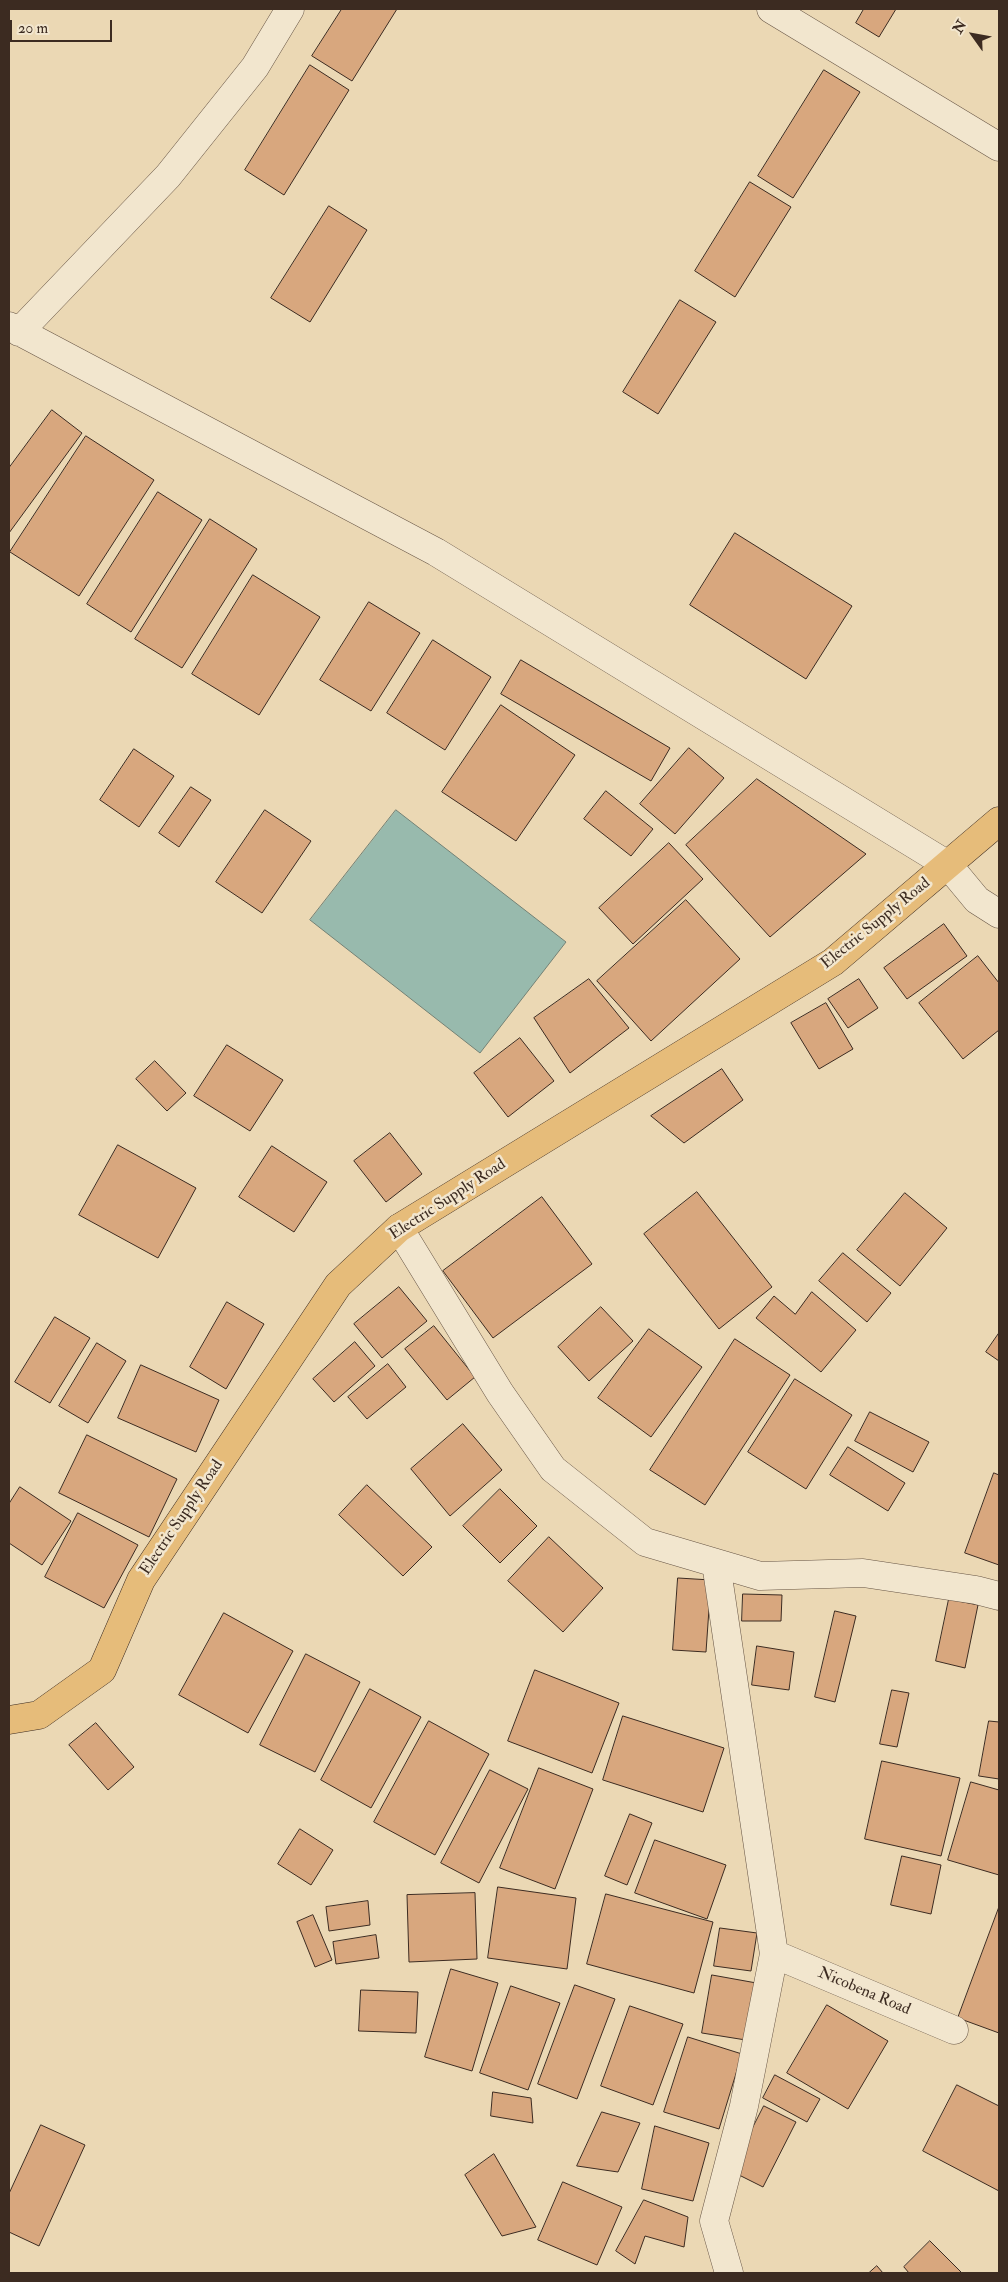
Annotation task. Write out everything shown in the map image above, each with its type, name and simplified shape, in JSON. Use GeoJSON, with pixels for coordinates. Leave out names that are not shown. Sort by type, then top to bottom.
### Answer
{"type":"FeatureCollection","features":[{"type":"Feature","properties":{"kind":"main road","name":"Electric Supply Road"},"geometry":{"type":"LineString","coordinates":[[9,1720],[39,1715],[102,1670],[141,1580],[338,1285],[399,1228],[833,962],[999,821]]}},
{"type":"Feature","properties":{"kind":"street"},"geometry":{"type":"LineString","coordinates":[[290,9],[255,67],[168,176],[14,329],[436,552],[948,865],[977,900],[999,914]]}},
{"type":"Feature","properties":{"kind":"street"},"geometry":{"type":"LineString","coordinates":[[771,9],[999,147]]}},
{"type":"Feature","properties":{"kind":"street"},"geometry":{"type":"LineString","coordinates":[[399,1228],[500,1393],[553,1469],[644,1542],[760,1576],[863,1573],[976,1590],[999,1596]]}},
{"type":"Feature","properties":{"kind":"street"},"geometry":{"type":"LineString","coordinates":[[716,1563],[774,1954],[744,2106],[714,2221],[729,2273]]}},
{"type":"Feature","properties":{"kind":"street","name":"Nicobena Road"},"geometry":{"type":"LineString","coordinates":[[774,1954],[954,2030]]}},
{"type":"Feature","properties":{"kind":"shaded area"},"geometry":{"type":"Polygon","coordinates":[[[396,810],[566,942],[480,1053],[310,920],[396,810]]]}},
{"type":"Feature","properties":{"kind":"building"},"geometry":{"type":"Polygon","coordinates":[[[342,9],[397,9],[352,81],[312,56],[342,9]]]}},
{"type":"Feature","properties":{"kind":"building"},"geometry":{"type":"Polygon","coordinates":[[[864,9],[896,9],[879,37],[856,23],[864,9]]]}},
{"type":"Feature","properties":{"kind":"building"},"geometry":{"type":"Polygon","coordinates":[[[310,65],[349,90],[284,195],[245,170],[310,65]]]}},
{"type":"Feature","properties":{"kind":"building"},"geometry":{"type":"Polygon","coordinates":[[[824,70],[860,92],[793,198],[758,176],[824,70]]]}},
{"type":"Feature","properties":{"kind":"building"},"geometry":{"type":"Polygon","coordinates":[[[750,182],[791,207],[735,297],[695,271],[750,182]]]}},
{"type":"Feature","properties":{"kind":"building"},"geometry":{"type":"Polygon","coordinates":[[[329,206],[367,230],[310,322],[271,298],[329,206]]]}},
{"type":"Feature","properties":{"kind":"building"},"geometry":{"type":"Polygon","coordinates":[[[680,300],[716,322],[658,414],[623,392],[680,300]]]}},
{"type":"Feature","properties":{"kind":"building"},"geometry":{"type":"Polygon","coordinates":[[[52,410],[82,433],[9,533],[9,468],[52,410]]]}},
{"type":"Feature","properties":{"kind":"building"},"geometry":{"type":"Polygon","coordinates":[[[86,436],[154,480],[79,596],[10,552],[86,436]]]}},
{"type":"Feature","properties":{"kind":"building"},"geometry":{"type":"Polygon","coordinates":[[[158,492],[202,520],[131,632],[87,604],[158,492]]]}},
{"type":"Feature","properties":{"kind":"building"},"geometry":{"type":"Polygon","coordinates":[[[210,519],[257,549],[182,668],[135,639],[210,519]]]}},
{"type":"Feature","properties":{"kind":"building"},"geometry":{"type":"Polygon","coordinates":[[[735,533],[852,606],[806,679],[690,605],[735,533]]]}},
{"type":"Feature","properties":{"kind":"building"},"geometry":{"type":"Polygon","coordinates":[[[253,575],[320,617],[259,715],[192,674],[253,575]]]}},
{"type":"Feature","properties":{"kind":"building"},"geometry":{"type":"Polygon","coordinates":[[[369,602],[420,633],[371,711],[320,680],[369,602]]]}},
{"type":"Feature","properties":{"kind":"building"},"geometry":{"type":"Polygon","coordinates":[[[433,640],[491,677],[445,750],[387,713],[433,640]]]}},
{"type":"Feature","properties":{"kind":"building"},"geometry":{"type":"Polygon","coordinates":[[[521,660],[670,748],[651,781],[501,694],[521,660]]]}},
{"type":"Feature","properties":{"kind":"building"},"geometry":{"type":"Polygon","coordinates":[[[501,705],[575,755],[516,841],[442,792],[501,705]]]}},
{"type":"Feature","properties":{"kind":"building"},"geometry":{"type":"Polygon","coordinates":[[[689,748],[724,778],[675,834],[640,804],[689,748]]]}},
{"type":"Feature","properties":{"kind":"building"},"geometry":{"type":"Polygon","coordinates":[[[134,749],[174,776],[139,827],[100,800],[134,749]]]}},
{"type":"Feature","properties":{"kind":"building"},"geometry":{"type":"Polygon","coordinates":[[[757,779],[866,854],[770,937],[686,845],[757,779]]]}},
{"type":"Feature","properties":{"kind":"building"},"geometry":{"type":"Polygon","coordinates":[[[191,787],[211,800],[179,847],[159,833],[191,787]]]}},
{"type":"Feature","properties":{"kind":"building"},"geometry":{"type":"Polygon","coordinates":[[[606,791],[653,829],[631,856],[584,819],[606,791]]]}},
{"type":"Feature","properties":{"kind":"building"},"geometry":{"type":"Polygon","coordinates":[[[265,810],[311,841],[262,913],[216,882],[265,810]]]}},
{"type":"Feature","properties":{"kind":"building"},"geometry":{"type":"Polygon","coordinates":[[[669,843],[703,879],[633,944],[599,908],[669,843]]]}},
{"type":"Feature","properties":{"kind":"building"},"geometry":{"type":"Polygon","coordinates":[[[686,900],[740,959],[651,1041],[597,981],[686,900]]]}},
{"type":"Feature","properties":{"kind":"building"},"geometry":{"type":"Polygon","coordinates":[[[944,924],[967,956],[907,999],[884,968],[944,924]]]}},
{"type":"Feature","properties":{"kind":"building"},"geometry":{"type":"Polygon","coordinates":[[[978,956],[999,983],[999,1030],[963,1059],[919,1003],[978,956]]]}},
{"type":"Feature","properties":{"kind":"building"},"geometry":{"type":"Polygon","coordinates":[[[589,979],[629,1028],[570,1073],[534,1018],[589,979]]]}},
{"type":"Feature","properties":{"kind":"building"},"geometry":{"type":"Polygon","coordinates":[[[859,979],[878,1008],[848,1028],[828,999],[859,979]]]}},
{"type":"Feature","properties":{"kind":"building"},"geometry":{"type":"Polygon","coordinates":[[[826,1003],[853,1049],[819,1069],[791,1023],[826,1003]]]}},
{"type":"Feature","properties":{"kind":"building"},"geometry":{"type":"Polygon","coordinates":[[[520,1038],[554,1081],[508,1117],[474,1073],[520,1038]]]}},
{"type":"Feature","properties":{"kind":"building"},"geometry":{"type":"Polygon","coordinates":[[[227,1045],[283,1080],[250,1131],[194,1096],[227,1045]]]}},
{"type":"Feature","properties":{"kind":"building"},"geometry":{"type":"Polygon","coordinates":[[[155,1061],[186,1093],[167,1111],[136,1079],[155,1061]]]}},
{"type":"Feature","properties":{"kind":"building"},"geometry":{"type":"Polygon","coordinates":[[[722,1069],[743,1100],[684,1143],[651,1116],[722,1069]]]}},
{"type":"Feature","properties":{"kind":"building"},"geometry":{"type":"Polygon","coordinates":[[[390,1133],[422,1174],[386,1202],[354,1161],[390,1133]]]}},
{"type":"Feature","properties":{"kind":"building"},"geometry":{"type":"Polygon","coordinates":[[[118,1145],[196,1188],[158,1258],[79,1215],[118,1145]]]}},
{"type":"Feature","properties":{"kind":"building"},"geometry":{"type":"Polygon","coordinates":[[[272,1146],[327,1182],[294,1232],[239,1197],[272,1146]]]}},
{"type":"Feature","properties":{"kind":"building"},"geometry":{"type":"Polygon","coordinates":[[[697,1192],[772,1287],[719,1329],[644,1234],[697,1192]]]}},
{"type":"Feature","properties":{"kind":"building"},"geometry":{"type":"Polygon","coordinates":[[[905,1193],[947,1228],[900,1286],[857,1250],[905,1193]]]}},
{"type":"Feature","properties":{"kind":"building"},"geometry":{"type":"Polygon","coordinates":[[[542,1197],[592,1264],[493,1338],[443,1271],[542,1197]]]}},
{"type":"Feature","properties":{"kind":"building"},"geometry":{"type":"Polygon","coordinates":[[[843,1253],[891,1293],[867,1322],[819,1281],[843,1253]]]}},
{"type":"Feature","properties":{"kind":"building"},"geometry":{"type":"Polygon","coordinates":[[[399,1287],[427,1321],[382,1358],[354,1324],[399,1287]]]}},
{"type":"Feature","properties":{"kind":"building"},"geometry":{"type":"Polygon","coordinates":[[[812,1292],[856,1330],[821,1372],[756,1318],[774,1296],[795,1314],[812,1292]]]}},
{"type":"Feature","properties":{"kind":"building"},"geometry":{"type":"Polygon","coordinates":[[[227,1302],[264,1324],[226,1389],[190,1367],[227,1302]]]}},
{"type":"Feature","properties":{"kind":"building"},"geometry":{"type":"Polygon","coordinates":[[[601,1307],[633,1341],[589,1381],[558,1347],[601,1307]]]}},
{"type":"Feature","properties":{"kind":"building"},"geometry":{"type":"Polygon","coordinates":[[[55,1317],[90,1338],[50,1403],[15,1382],[55,1317]]]}},
{"type":"Feature","properties":{"kind":"building"},"geometry":{"type":"Polygon","coordinates":[[[434,1326],[475,1377],[447,1400],[405,1349],[434,1326]]]}},
{"type":"Feature","properties":{"kind":"building"},"geometry":{"type":"Polygon","coordinates":[[[649,1329],[702,1367],[651,1437],[598,1398],[649,1329]]]}},
{"type":"Feature","properties":{"kind":"building"},"geometry":{"type":"Polygon","coordinates":[[[999,1333],[999,1361],[986,1352],[999,1333]]]}},
{"type":"Feature","properties":{"kind":"building"},"geometry":{"type":"Polygon","coordinates":[[[735,1339],[790,1375],[705,1505],[650,1470],[735,1339]]]}},
{"type":"Feature","properties":{"kind":"building"},"geometry":{"type":"Polygon","coordinates":[[[355,1342],[375,1366],[334,1402],[313,1379],[355,1342]]]}},
{"type":"Feature","properties":{"kind":"building"},"geometry":{"type":"Polygon","coordinates":[[[97,1343],[126,1361],[88,1423],[59,1406],[97,1343]]]}},
{"type":"Feature","properties":{"kind":"building"},"geometry":{"type":"Polygon","coordinates":[[[388,1364],[406,1387],[367,1419],[348,1397],[388,1364]]]}},
{"type":"Feature","properties":{"kind":"building"},"geometry":{"type":"Polygon","coordinates":[[[141,1365],[219,1400],[196,1452],[118,1418],[141,1365]]]}},
{"type":"Feature","properties":{"kind":"building"},"geometry":{"type":"Polygon","coordinates":[[[795,1379],[852,1415],[806,1489],[748,1452],[795,1379]]]}},
{"type":"Feature","properties":{"kind":"building"},"geometry":{"type":"Polygon","coordinates":[[[870,1412],[929,1442],[913,1472],[855,1441],[870,1412]]]}},
{"type":"Feature","properties":{"kind":"building"},"geometry":{"type":"Polygon","coordinates":[[[463,1424],[502,1470],[450,1516],[411,1469],[463,1424]]]}},
{"type":"Feature","properties":{"kind":"building"},"geometry":{"type":"Polygon","coordinates":[[[87,1435],[177,1479],[149,1537],[59,1493],[87,1435]]]}},
{"type":"Feature","properties":{"kind":"building"},"geometry":{"type":"Polygon","coordinates":[[[848,1447],[905,1483],[888,1511],[830,1475],[848,1447]]]}},
{"type":"Feature","properties":{"kind":"building"},"geometry":{"type":"Polygon","coordinates":[[[994,1473],[999,1475],[999,1565],[965,1553],[994,1473]]]}},
{"type":"Feature","properties":{"kind":"building"},"geometry":{"type":"Polygon","coordinates":[[[367,1485],[432,1547],[403,1576],[339,1515],[367,1485]]]}},
{"type":"Feature","properties":{"kind":"building"},"geometry":{"type":"Polygon","coordinates":[[[20,1487],[71,1521],[42,1565],[9,1543],[9,1504],[20,1487]]]}},
{"type":"Feature","properties":{"kind":"building"},"geometry":{"type":"Polygon","coordinates":[[[500,1489],[537,1526],[500,1563],[463,1526],[500,1489]]]}},
{"type":"Feature","properties":{"kind":"building"},"geometry":{"type":"Polygon","coordinates":[[[78,1513],[138,1545],[104,1608],[45,1577],[78,1513]]]}},
{"type":"Feature","properties":{"kind":"building"},"geometry":{"type":"Polygon","coordinates":[[[549,1537],[603,1588],[563,1632],[508,1581],[549,1537]]]}},
{"type":"Feature","properties":{"kind":"building"},"geometry":{"type":"Polygon","coordinates":[[[678,1578],[711,1580],[706,1652],[673,1650],[678,1578]]]}},
{"type":"Feature","properties":{"kind":"building"},"geometry":{"type":"Polygon","coordinates":[[[743,1594],[782,1595],[781,1621],[742,1621],[743,1594]]]}},
{"type":"Feature","properties":{"kind":"building"},"geometry":{"type":"Polygon","coordinates":[[[949,1599],[978,1605],[965,1668],[936,1661],[949,1599]]]}},
{"type":"Feature","properties":{"kind":"building"},"geometry":{"type":"Polygon","coordinates":[[[835,1611],[856,1616],[835,1702],[815,1697],[835,1611]]]}},
{"type":"Feature","properties":{"kind":"building"},"geometry":{"type":"Polygon","coordinates":[[[224,1613],[293,1651],[248,1733],[179,1695],[224,1613]]]}},
{"type":"Feature","properties":{"kind":"building"},"geometry":{"type":"Polygon","coordinates":[[[757,1646],[794,1652],[789,1690],[752,1685],[757,1646]]]}},
{"type":"Feature","properties":{"kind":"building"},"geometry":{"type":"Polygon","coordinates":[[[306,1654],[360,1682],[315,1772],[260,1745],[306,1654]]]}},
{"type":"Feature","properties":{"kind":"building"},"geometry":{"type":"Polygon","coordinates":[[[535,1670],[619,1703],[592,1773],[508,1741],[535,1670]]]}},
{"type":"Feature","properties":{"kind":"building"},"geometry":{"type":"Polygon","coordinates":[[[370,1689],[421,1717],[371,1808],[321,1780],[370,1689]]]}},
{"type":"Feature","properties":{"kind":"building"},"geometry":{"type":"Polygon","coordinates":[[[892,1690],[909,1693],[897,1747],[880,1744],[892,1690]]]}},
{"type":"Feature","properties":{"kind":"building"},"geometry":{"type":"Polygon","coordinates":[[[623,1716],[724,1748],[703,1812],[603,1780],[623,1716]]]}},
{"type":"Feature","properties":{"kind":"building"},"geometry":{"type":"Polygon","coordinates":[[[429,1721],[489,1754],[435,1855],[374,1822],[429,1721]]]}},
{"type":"Feature","properties":{"kind":"building"},"geometry":{"type":"Polygon","coordinates":[[[989,1721],[999,1722],[999,1779],[979,1776],[989,1721]]]}},
{"type":"Feature","properties":{"kind":"building"},"geometry":{"type":"Polygon","coordinates":[[[96,1723],[134,1767],[108,1790],[69,1745],[96,1723]]]}},
{"type":"Feature","properties":{"kind":"building"},"geometry":{"type":"Polygon","coordinates":[[[882,1761],[960,1778],[941,1856],[865,1839],[882,1761]]]}},
{"type":"Feature","properties":{"kind":"building"},"geometry":{"type":"Polygon","coordinates":[[[539,1768],[593,1789],[555,1889],[500,1868],[539,1768]]]}},
{"type":"Feature","properties":{"kind":"building"},"geometry":{"type":"Polygon","coordinates":[[[490,1770],[528,1789],[479,1883],[441,1863],[490,1770]]]}},
{"type":"Feature","properties":{"kind":"building"},"geometry":{"type":"Polygon","coordinates":[[[971,1782],[999,1790],[999,1875],[948,1860],[971,1782]]]}},
{"type":"Feature","properties":{"kind":"building"},"geometry":{"type":"Polygon","coordinates":[[[630,1814],[652,1823],[627,1885],[605,1876],[630,1814]]]}},
{"type":"Feature","properties":{"kind":"building"},"geometry":{"type":"Polygon","coordinates":[[[300,1829],[333,1850],[311,1885],[278,1864],[300,1829]]]}},
{"type":"Feature","properties":{"kind":"building"},"geometry":{"type":"Polygon","coordinates":[[[655,1840],[726,1865],[707,1919],[635,1893],[655,1840]]]}},
{"type":"Feature","properties":{"kind":"building"},"geometry":{"type":"Polygon","coordinates":[[[902,1856],[941,1865],[931,1914],[891,1905],[902,1856]]]}},
{"type":"Feature","properties":{"kind":"building"},"geometry":{"type":"Polygon","coordinates":[[[498,1887],[576,1898],[567,1969],[488,1958],[498,1887]]]}},
{"type":"Feature","properties":{"kind":"building"},"geometry":{"type":"Polygon","coordinates":[[[475,1893],[477,1959],[409,1962],[407,1895],[475,1893]]]}},
{"type":"Feature","properties":{"kind":"building"},"geometry":{"type":"Polygon","coordinates":[[[606,1894],[713,1922],[694,1993],[587,1964],[606,1894]]]}},
{"type":"Feature","properties":{"kind":"building"},"geometry":{"type":"Polygon","coordinates":[[[368,1901],[370,1925],[329,1931],[326,1907],[368,1901]]]}},
{"type":"Feature","properties":{"kind":"building"},"geometry":{"type":"Polygon","coordinates":[[[999,1907],[999,2033],[958,2018],[999,1907]]]}},
{"type":"Feature","properties":{"kind":"building"},"geometry":{"type":"Polygon","coordinates":[[[313,1915],[332,1960],[315,1967],[297,1922],[313,1915]]]}},
{"type":"Feature","properties":{"kind":"building"},"geometry":{"type":"Polygon","coordinates":[[[720,1928],[757,1933],[751,1971],[714,1966],[720,1928]]]}},
{"type":"Feature","properties":{"kind":"building"},"geometry":{"type":"Polygon","coordinates":[[[376,1935],[379,1958],[336,1964],[333,1942],[376,1935]]]}},
{"type":"Feature","properties":{"kind":"building"},"geometry":{"type":"Polygon","coordinates":[[[451,1969],[498,1983],[472,2071],[425,2057],[451,1969]]]}},
{"type":"Feature","properties":{"kind":"building"},"geometry":{"type":"Polygon","coordinates":[[[712,1975],[762,1984],[752,2041],[702,2033],[712,1975]]]}},
{"type":"Feature","properties":{"kind":"building"},"geometry":{"type":"Polygon","coordinates":[[[575,1985],[615,1999],[577,2099],[538,2084],[575,1985]]]}},
{"type":"Feature","properties":{"kind":"building"},"geometry":{"type":"Polygon","coordinates":[[[511,1986],[560,2003],[528,2090],[480,2073],[511,1986]]]}},
{"type":"Feature","properties":{"kind":"building"},"geometry":{"type":"Polygon","coordinates":[[[361,1990],[418,1992],[416,2033],[359,2031],[361,1990]]]}},
{"type":"Feature","properties":{"kind":"building"},"geometry":{"type":"Polygon","coordinates":[[[827,2005],[888,2041],[848,2109],[787,2073],[827,2005]]]}},
{"type":"Feature","properties":{"kind":"building"},"geometry":{"type":"Polygon","coordinates":[[[630,2006],[683,2024],[653,2105],[601,2086],[630,2006]]]}},
{"type":"Feature","properties":{"kind":"building"},"geometry":{"type":"Polygon","coordinates":[[[688,2037],[742,2054],[719,2129],[664,2112],[688,2037]]]}},
{"type":"Feature","properties":{"kind":"building"},"geometry":{"type":"Polygon","coordinates":[[[775,2075],[820,2099],[807,2122],[763,2098],[775,2075]]]}},
{"type":"Feature","properties":{"kind":"building"},"geometry":{"type":"Polygon","coordinates":[[[957,2085],[999,2106],[999,2191],[923,2151],[957,2085]]]}},
{"type":"Feature","properties":{"kind":"building"},"geometry":{"type":"Polygon","coordinates":[[[493,2092],[531,2098],[533,2123],[491,2116],[493,2092]]]}},
{"type":"Feature","properties":{"kind":"building"},"geometry":{"type":"Polygon","coordinates":[[[764,2106],[796,2122],[763,2187],[731,2171],[764,2106]]]}},
{"type":"Feature","properties":{"kind":"building"},"geometry":{"type":"Polygon","coordinates":[[[602,2112],[640,2123],[618,2172],[577,2166],[602,2112]]]}},
{"type":"Feature","properties":{"kind":"building"},"geometry":{"type":"Polygon","coordinates":[[[41,2125],[85,2145],[39,2246],[9,2232],[9,2194],[41,2125]]]}},
{"type":"Feature","properties":{"kind":"building"},"geometry":{"type":"Polygon","coordinates":[[[655,2126],[709,2143],[693,2201],[642,2189],[655,2126]]]}},
{"type":"Feature","properties":{"kind":"building"},"geometry":{"type":"Polygon","coordinates":[[[494,2154],[536,2227],[502,2236],[465,2175],[494,2154]]]}},
{"type":"Feature","properties":{"kind":"building"},"geometry":{"type":"Polygon","coordinates":[[[563,2182],[622,2207],[597,2265],[538,2240],[563,2182]]]}},
{"type":"Feature","properties":{"kind":"building"},"geometry":{"type":"Polygon","coordinates":[[[644,2200],[688,2217],[684,2247],[645,2236],[635,2264],[616,2251],[644,2200]]]}},
{"type":"Feature","properties":{"kind":"building"},"geometry":{"type":"Polygon","coordinates":[[[930,2241],[962,2273],[909,2273],[904,2267],[930,2241]]]}},
{"type":"Feature","properties":{"kind":"building"},"geometry":{"type":"Polygon","coordinates":[[[877,2266],[883,2273],[869,2273],[877,2266]]]}}]}
